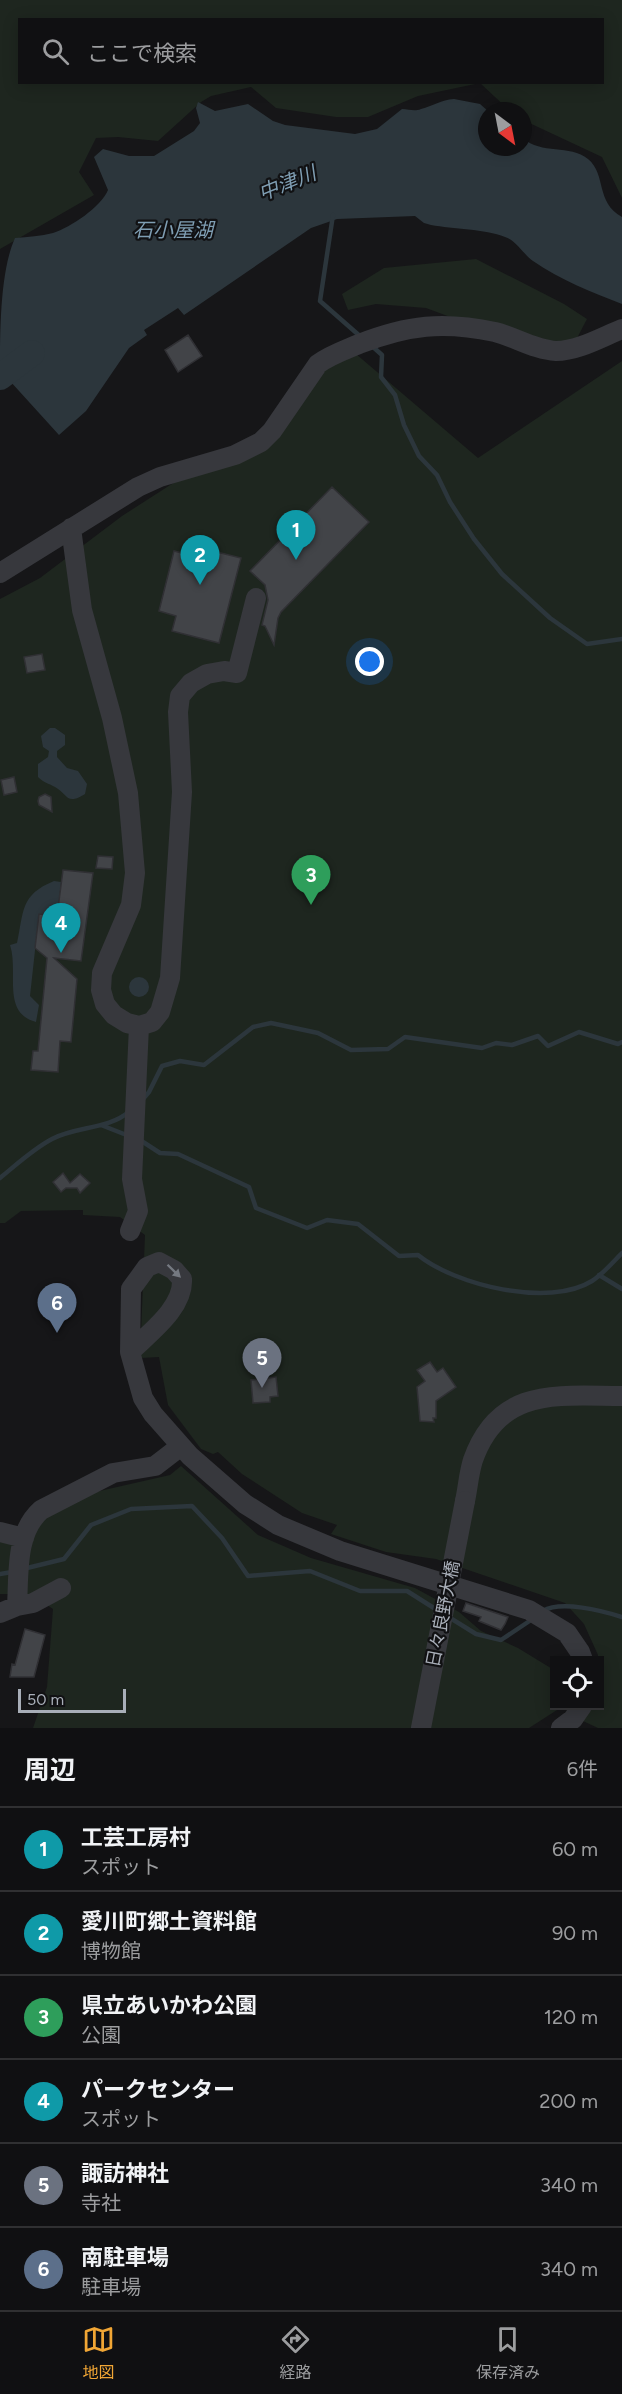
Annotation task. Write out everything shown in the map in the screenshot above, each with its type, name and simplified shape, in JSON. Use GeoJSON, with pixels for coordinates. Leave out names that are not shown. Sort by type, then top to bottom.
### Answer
{"type":"FeatureCollection","features":[{"type":"Feature","properties":{"kind":"street"},"geometry":{"type":"LineString","coordinates":[[0,573],[138,487],[160,477],[235,455],[261,442],[272,431],[318,364],[327,357],[382,335],[412,328],[455,325],[497,333],[557,351],[613,333]]}},
{"type":"Feature","properties":{"kind":"street"},"geometry":{"type":"LineString","coordinates":[[72,528],[82,610],[112,718],[128,793],[135,873],[130,905],[102,973],[101,990],[105,1004],[114,1015],[127,1023],[139,1035]]}},
{"type":"Feature","properties":{"kind":"street"},"geometry":{"type":"LineString","coordinates":[[130,1231],[138,1211],[132,1187],[132,1168],[139,1035],[160,1012],[171,978],[182,792],[180,696],[191,683],[207,674],[224,671],[237,673],[256,598]]}},
{"type":"Feature","properties":{"kind":"street"},"geometry":{"type":"LineString","coordinates":[[130,1352],[180,1297],[182,1279],[168,1265],[159,1262],[147,1267],[131,1289],[130,1352],[143,1398],[153,1414],[181,1446],[245,1504],[294,1533],[340,1551],[529,1610],[567,1633],[582,1656]]}},
{"type":"Feature","properties":{"kind":"street","name":"日々良野大橋"},"geometry":{"type":"LineString","coordinates":[[421,1728],[472,1462],[478,1446],[500,1416],[517,1405],[536,1398],[622,1396]]}},
{"type":"Feature","properties":{"kind":"street"},"geometry":{"type":"LineString","coordinates":[[61,1588],[33,1603],[9,1609],[26,1529],[41,1510],[113,1473],[155,1466],[181,1446]]}},
{"type":"Feature","properties":{"kind":"street"},"geometry":{"type":"LineString","coordinates":[[0,1532],[24,1538]]}},
{"type":"Feature","properties":{"kind":"street"},"geometry":{"type":"LineString","coordinates":[[561,1728],[573,1719],[579,1710]]}},
{"type":"Feature","properties":{"kind":"shaded area"},"geometry":{"type":"Polygon","coordinates":[[[0,0],[622,0],[622,198],[602,157],[532,124],[532,102],[500,102],[481,84],[604,84],[604,18],[18,18],[18,84],[475,84],[418,96],[368,117],[336,117],[276,108],[251,87],[211,96],[201,102],[158,141],[118,137],[96,138],[79,172],[94,195],[0,249],[0,0]]]}},
{"type":"Feature","properties":{"kind":"shaded area"},"geometry":{"type":"Polygon","coordinates":[[[476,259],[564,304],[587,319],[576,340],[559,344],[453,318],[426,308],[376,304],[348,310],[342,294],[384,268],[476,259]]]}},
{"type":"Feature","properties":{"kind":"shaded area"},"geometry":{"type":"Polygon","coordinates":[[[356,354],[478,458],[622,361],[622,1728],[598,1728],[583,1721],[587,1710],[604,1710],[604,1656],[598,1656],[584,1624],[565,1603],[436,1559],[386,1552],[331,1534],[337,1525],[302,1513],[242,1474],[218,1452],[213,1454],[201,1449],[168,1405],[159,1357],[140,1358],[145,1235],[120,1217],[83,1215],[83,1210],[21,1211],[5,1223],[0,1223],[0,599],[40,578],[122,516],[178,480],[235,464],[323,367],[356,354]]]}},
{"type":"Feature","properties":{"kind":"shaded area"},"geometry":{"type":"Polygon","coordinates":[[[181,1466],[258,1535],[311,1558],[415,1588],[459,1612],[481,1631],[518,1648],[550,1668],[550,1710],[557,1710],[529,1728],[33,1728],[47,1687],[53,1609],[31,1594],[0,1594],[0,1541],[82,1495],[170,1475],[181,1466]]]}},
{"type":"Feature","properties":{"kind":"water","name":"石小屋湖"},"geometry":{"type":"Polygon","coordinates":[[[454,99],[478,104],[478,156],[532,156],[532,144],[581,154],[594,165],[608,204],[622,217],[622,304],[554,274],[533,261],[513,241],[497,234],[431,225],[415,216],[337,219],[311,228],[184,315],[178,308],[144,330],[147,335],[129,348],[86,411],[59,435],[0,370],[4,284],[6,267],[15,238],[53,233],[85,216],[99,203],[108,190],[94,157],[103,149],[129,156],[154,156],[194,131],[200,123],[196,108],[198,102],[215,111],[248,104],[273,121],[285,125],[355,134],[377,129],[402,109],[418,110],[454,99]]]}},
{"type":"Feature","properties":{"kind":"water"},"geometry":{"type":"Polygon","coordinates":[[[50,728],[55,728],[65,735],[65,745],[57,751],[57,757],[67,768],[78,771],[87,784],[85,794],[74,799],[68,798],[38,777],[38,764],[48,757],[49,751],[43,747],[41,736],[50,728]]]}},
{"type":"Feature","properties":{"kind":"water"},"geometry":{"type":"Polygon","coordinates":[[[54,881],[61,882],[57,916],[39,914],[30,996],[39,1005],[36,1022],[25,1017],[18,1010],[13,990],[10,945],[17,943],[25,905],[29,898],[43,886],[54,881]]]}},
{"type":"Feature","properties":{"kind":"water"},"geometry":{"type":"Polygon","coordinates":[[[139,977],[146,980],[149,987],[146,994],[139,997],[132,994],[129,987],[132,980],[139,977]]]}},
{"type":"Feature","properties":{"kind":"building"},"geometry":{"type":"Polygon","coordinates":[[[188,335],[202,356],[178,372],[165,350],[188,335]]]}},
{"type":"Feature","properties":{"kind":"building"},"geometry":{"type":"Polygon","coordinates":[[[332,487],[369,522],[281,612],[274,645],[265,626],[262,625],[268,600],[265,585],[250,571],[332,487]]]}},
{"type":"Feature","properties":{"kind":"building"},"geometry":{"type":"Polygon","coordinates":[[[189,545],[241,558],[219,643],[172,631],[176,616],[159,611],[174,551],[186,554],[189,545]]]}},
{"type":"Feature","properties":{"kind":"building"},"geometry":{"type":"Polygon","coordinates":[[[42,654],[45,670],[27,673],[24,657],[42,654]]]}},
{"type":"Feature","properties":{"kind":"building"},"geometry":{"type":"Polygon","coordinates":[[[14,777],[17,792],[4,795],[1,780],[14,777]]]}},
{"type":"Feature","properties":{"kind":"building"},"geometry":{"type":"Polygon","coordinates":[[[45,794],[51,797],[52,812],[39,805],[39,797],[45,794]]]}},
{"type":"Feature","properties":{"kind":"building"},"geometry":{"type":"Polygon","coordinates":[[[98,856],[113,857],[112,869],[96,868],[98,856]]]}},
{"type":"Feature","properties":{"kind":"building"},"geometry":{"type":"Polygon","coordinates":[[[63,870],[93,873],[81,961],[54,958],[77,979],[71,1042],[60,1041],[58,1072],[31,1070],[33,1051],[38,1051],[47,958],[35,948],[39,914],[57,916],[63,870]]]}},
{"type":"Feature","properties":{"kind":"building"},"geometry":{"type":"Polygon","coordinates":[[[63,1173],[70,1183],[80,1174],[90,1183],[80,1193],[77,1188],[66,1188],[61,1192],[53,1182],[63,1173]]]}},
{"type":"Feature","properties":{"kind":"building"},"geometry":{"type":"Polygon","coordinates":[[[430,1362],[437,1372],[443,1368],[456,1387],[436,1401],[434,1422],[420,1421],[417,1387],[425,1381],[417,1370],[430,1362]]]}},
{"type":"Feature","properties":{"kind":"building"},"geometry":{"type":"Polygon","coordinates":[[[276,1377],[278,1396],[270,1397],[270,1402],[253,1403],[251,1380],[276,1377]]]}},
{"type":"Feature","properties":{"kind":"building"},"geometry":{"type":"Polygon","coordinates":[[[466,1603],[508,1617],[505,1624],[501,1630],[479,1621],[481,1617],[463,1611],[466,1603]]]}},
{"type":"Feature","properties":{"kind":"building"},"geometry":{"type":"Polygon","coordinates":[[[25,1629],[45,1635],[34,1677],[10,1677],[12,1664],[15,1665],[25,1629]]]}},
{"type":"Feature","properties":{"kind":"waterway"},"geometry":{"type":"LineString","coordinates":[[333,215],[320,301],[361,337]]}},
{"type":"Feature","properties":{"kind":"waterway"},"geometry":{"type":"LineString","coordinates":[[372,346],[382,355],[381,377],[395,395],[404,425],[419,456],[437,475],[450,502],[474,539],[502,574],[550,618],[587,644],[622,639]]}},
{"type":"Feature","properties":{"kind":"waterway","name":"中津川"},"geometry":{"type":"LineString","coordinates":[[0,377],[32,353]]}},
{"type":"Feature","properties":{"kind":"waterway"},"geometry":{"type":"LineString","coordinates":[[143,1099],[162,1066],[180,1061],[204,1065],[253,1027],[271,1023],[318,1033],[351,1050],[388,1049],[405,1037],[482,1048],[496,1043],[512,1045],[538,1036],[548,1046],[579,1032],[618,1044],[622,1042]]}},
{"type":"Feature","properties":{"kind":"waterway"},"geometry":{"type":"LineString","coordinates":[[0,1178],[31,1152],[52,1139],[112,1122],[130,1111]]}},
{"type":"Feature","properties":{"kind":"waterway"},"geometry":{"type":"LineString","coordinates":[[101,1125],[129,1136]]}},
{"type":"Feature","properties":{"kind":"waterway"},"geometry":{"type":"LineString","coordinates":[[140,1140],[160,1153],[178,1154],[249,1187],[256,1208],[307,1228],[327,1220],[358,1224],[399,1256],[418,1255],[434,1266],[478,1284],[528,1293],[552,1293],[574,1289],[592,1281],[622,1253]]}},
{"type":"Feature","properties":{"kind":"waterway"},"geometry":{"type":"LineString","coordinates":[[599,1275],[622,1289]]}},
{"type":"Feature","properties":{"kind":"waterway"},"geometry":{"type":"LineString","coordinates":[[23,1569],[64,1559],[91,1525],[131,1509],[192,1506],[222,1538],[248,1576],[310,1571],[360,1591],[407,1591],[437,1610]]}},
{"type":"Feature","properties":{"kind":"waterway"},"geometry":{"type":"LineString","coordinates":[[0,1574],[12,1572]]}},
{"type":"Feature","properties":{"kind":"waterway"},"geometry":{"type":"LineString","coordinates":[[543,1611],[560,1606],[571,1606],[622,1617]]}},
{"type":"Feature","properties":{"kind":"waterway"},"geometry":{"type":"LineString","coordinates":[[447,1616],[476,1634],[501,1640],[534,1618]]}},
{"type":"Feature","properties":{"kind":"place","name":"工芸工房村"},"geometry":{"type":"Point","coordinates":[296,560]}},
{"type":"Feature","properties":{"kind":"place","name":"愛川町郷土資料館"},"geometry":{"type":"Point","coordinates":[200,585]}},
{"type":"Feature","properties":{"kind":"place","name":"県立あいかわ公園"},"geometry":{"type":"Point","coordinates":[311,905]}},
{"type":"Feature","properties":{"kind":"place","name":"パークセンター"},"geometry":{"type":"Point","coordinates":[61,953]}},
{"type":"Feature","properties":{"kind":"place","name":"南駐車場"},"geometry":{"type":"Point","coordinates":[57,1333]}},
{"type":"Feature","properties":{"kind":"place","name":"諏訪神社"},"geometry":{"type":"Point","coordinates":[262,1388]}}]}
